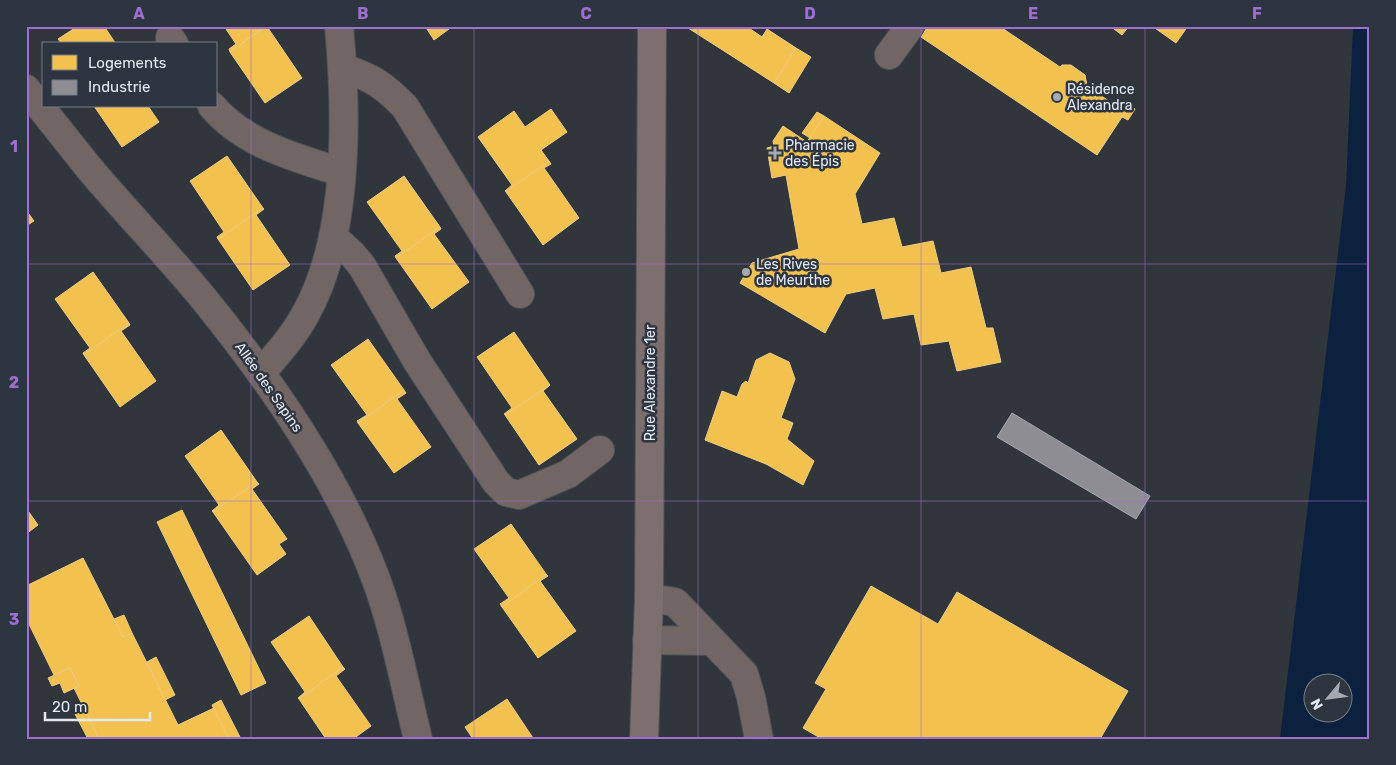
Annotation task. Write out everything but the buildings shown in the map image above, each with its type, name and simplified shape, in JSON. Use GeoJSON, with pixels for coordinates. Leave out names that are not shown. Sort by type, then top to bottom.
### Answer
{"type":"FeatureCollection","features":[{"type":"Feature","properties":{"kind":"main road","name":"Rue Alexandre 1er"},"geometry":{"type":"LineString","coordinates":[[644,739],[649,598],[652,26]]}},
{"type":"Feature","properties":{"kind":"street"},"geometry":{"type":"LineString","coordinates":[[261,373],[292,338],[306,314],[319,285],[333,237],[343,152],[343,68],[339,26]]}},
{"type":"Feature","properties":{"kind":"street"},"geometry":{"type":"LineString","coordinates":[[889,55],[910,26]]}},
{"type":"Feature","properties":{"kind":"street"},"geometry":{"type":"LineString","coordinates":[[343,68],[366,76],[386,87],[405,107],[520,294]]}},
{"type":"Feature","properties":{"kind":"street","name":"Allée des Sapins"},"geometry":{"type":"LineString","coordinates":[[26,89],[89,168],[203,298],[261,373],[301,431],[329,480],[376,580],[389,618],[418,739]]}},
{"type":"Feature","properties":{"kind":"street"},"geometry":{"type":"LineString","coordinates":[[214,108],[230,123],[256,141],[288,156],[341,172]]}},
{"type":"Feature","properties":{"kind":"street"},"geometry":{"type":"LineString","coordinates":[[333,237],[362,266],[417,361],[496,482],[506,492],[520,495],[568,474],[600,450]]}},
{"type":"Feature","properties":{"kind":"street"},"geometry":{"type":"LineString","coordinates":[[649,598],[675,602],[744,674],[751,697],[759,739]]}},
{"type":"Feature","properties":{"kind":"street"},"geometry":{"type":"LineString","coordinates":[[647,640],[712,641]]}},
{"type":"Feature","properties":{"kind":"water"},"geometry":{"type":"Polygon","coordinates":[[[1353,26],[1370,26],[1370,739],[1280,739],[1346,186],[1353,26]]]}},
{"type":"Feature","properties":{"kind":"place","name":"Résidence Alexandra"},"geometry":{"type":"Point","coordinates":[1057,97]}},
{"type":"Feature","properties":{"kind":"place","name":"Pharmacie des Épis"},"geometry":{"type":"Point","coordinates":[775,153]}},
{"type":"Feature","properties":{"kind":"place","name":"Les Rives de Meurthe"},"geometry":{"type":"Point","coordinates":[746,272]}}]}
